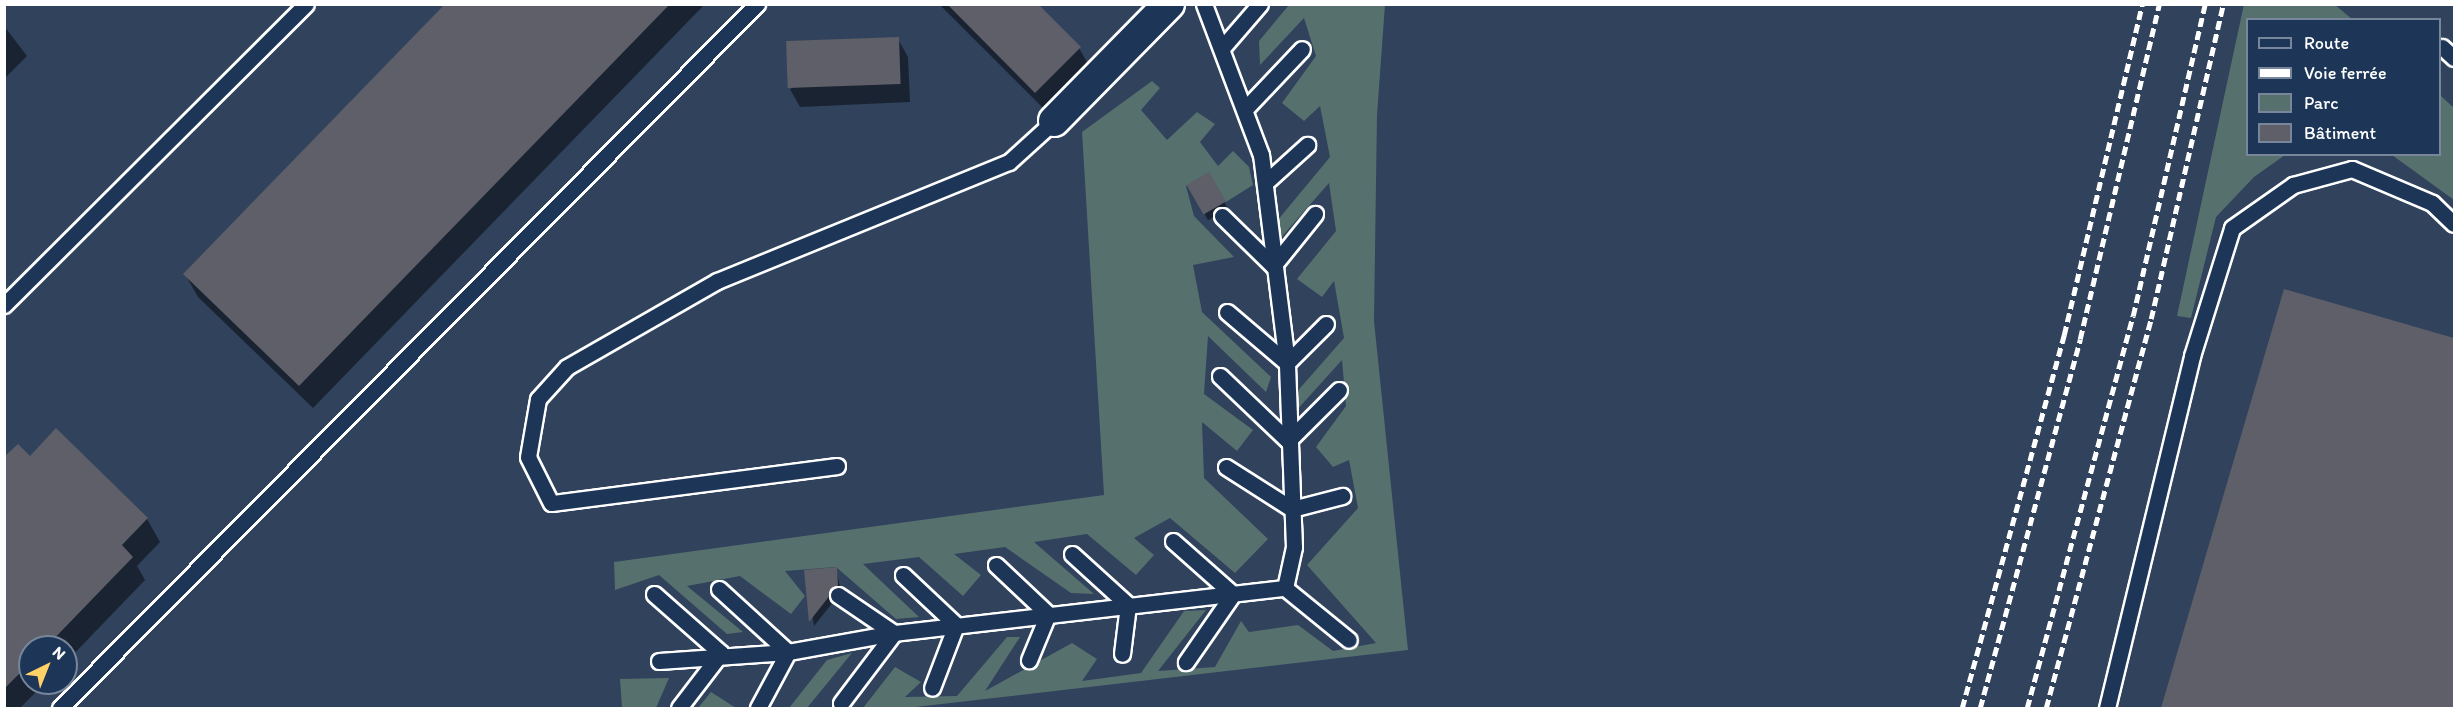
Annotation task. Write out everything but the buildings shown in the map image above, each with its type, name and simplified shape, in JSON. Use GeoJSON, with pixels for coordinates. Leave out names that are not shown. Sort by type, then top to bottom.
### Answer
{"type":"FeatureCollection","features":[{"type":"Feature","properties":{"kind":"street"},"geometry":{"type":"LineString","coordinates":[[1054,121],[1168,4]]}},
{"type":"Feature","properties":{"kind":"lane"},"geometry":{"type":"LineString","coordinates":[[4,305],[306,4]]}},
{"type":"Feature","properties":{"kind":"lane"},"geometry":{"type":"LineString","coordinates":[[60,708],[757,4]]}},
{"type":"Feature","properties":{"kind":"lane"},"geometry":{"type":"LineString","coordinates":[[1204,4],[1246,108],[1265,183],[1273,266],[1287,363],[1288,441],[1294,547],[1285,588]]}},
{"type":"Feature","properties":{"kind":"lane"},"geometry":{"type":"LineString","coordinates":[[1222,48],[1260,4]]}},
{"type":"Feature","properties":{"kind":"lane"},"geometry":{"type":"LineString","coordinates":[[2442,47],[2454,58]]}},
{"type":"Feature","properties":{"kind":"lane"},"geometry":{"type":"LineString","coordinates":[[1246,108],[1302,49]]}},
{"type":"Feature","properties":{"kind":"lane"},"geometry":{"type":"LineString","coordinates":[[837,466],[551,503],[528,456],[538,399],[567,367],[717,281],[1009,162],[1054,121]]}},
{"type":"Feature","properties":{"kind":"lane"},"geometry":{"type":"LineString","coordinates":[[1265,183],[1307,145]]}},
{"type":"Feature","properties":{"kind":"lane"},"geometry":{"type":"LineString","coordinates":[[2107,708],[2192,356],[2232,228],[2293,185],[2352,169],[2432,203],[2454,224]]}},
{"type":"Feature","properties":{"kind":"lane"},"geometry":{"type":"LineString","coordinates":[[1273,266],[1315,214]]}},
{"type":"Feature","properties":{"kind":"lane"},"geometry":{"type":"LineString","coordinates":[[1222,216],[1273,266]]}},
{"type":"Feature","properties":{"kind":"lane"},"geometry":{"type":"LineString","coordinates":[[1227,312],[1287,363]]}},
{"type":"Feature","properties":{"kind":"lane"},"geometry":{"type":"LineString","coordinates":[[1287,363],[1326,324]]}},
{"type":"Feature","properties":{"kind":"lane"},"geometry":{"type":"LineString","coordinates":[[1220,376],[1288,441]]}},
{"type":"Feature","properties":{"kind":"lane"},"geometry":{"type":"LineString","coordinates":[[1288,441],[1339,390]]}},
{"type":"Feature","properties":{"kind":"lane"},"geometry":{"type":"LineString","coordinates":[[1226,467],[1292,509],[1342,496]]}},
{"type":"Feature","properties":{"kind":"lane"},"geometry":{"type":"LineString","coordinates":[[1173,541],[1233,594]]}},
{"type":"Feature","properties":{"kind":"lane"},"geometry":{"type":"LineString","coordinates":[[1072,554],[1128,604]]}},
{"type":"Feature","properties":{"kind":"lane"},"geometry":{"type":"LineString","coordinates":[[996,565],[1048,614]]}},
{"type":"Feature","properties":{"kind":"lane"},"geometry":{"type":"LineString","coordinates":[[903,575],[956,625]]}},
{"type":"Feature","properties":{"kind":"lane"},"geometry":{"type":"LineString","coordinates":[[659,661],[721,653],[788,652],[894,633],[956,625],[1285,588],[1349,640]]}},
{"type":"Feature","properties":{"kind":"lane"},"geometry":{"type":"LineString","coordinates":[[719,589],[788,652]]}},
{"type":"Feature","properties":{"kind":"lane"},"geometry":{"type":"LineString","coordinates":[[654,594],[721,653]]}},
{"type":"Feature","properties":{"kind":"lane"},"geometry":{"type":"LineString","coordinates":[[1186,662],[1233,594]]}},
{"type":"Feature","properties":{"kind":"lane"},"geometry":{"type":"LineString","coordinates":[[838,595],[894,633]]}},
{"type":"Feature","properties":{"kind":"lane"},"geometry":{"type":"LineString","coordinates":[[1122,654],[1128,604]]}},
{"type":"Feature","properties":{"kind":"lane"},"geometry":{"type":"LineString","coordinates":[[1029,660],[1048,614]]}},
{"type":"Feature","properties":{"kind":"lane"},"geometry":{"type":"LineString","coordinates":[[932,688],[956,625]]}},
{"type":"Feature","properties":{"kind":"lane"},"geometry":{"type":"LineString","coordinates":[[841,703],[894,633]]}},
{"type":"Feature","properties":{"kind":"lane"},"geometry":{"type":"LineString","coordinates":[[758,708],[788,652]]}},
{"type":"Feature","properties":{"kind":"lane"},"geometry":{"type":"LineString","coordinates":[[679,708],[721,653]]}},
{"type":"Feature","properties":{"kind":"green space"},"geometry":{"type":"Polygon","coordinates":[[[2244,4],[2335,5],[2351,18],[2246,18],[2246,156],[2284,156],[2254,177],[2216,217],[2191,318],[2177,316],[2244,4]]]}},
{"type":"Feature","properties":{"kind":"green space"},"geometry":{"type":"Polygon","coordinates":[[[1289,5],[1385,5],[1377,115],[1374,321],[1408,650],[907,708],[863,708],[895,667],[921,682],[905,697],[957,696],[1007,637],[1020,637],[985,691],[1072,643],[1097,659],[1082,681],[1141,673],[1184,611],[1206,610],[1158,671],[1215,667],[1241,621],[1249,632],[1298,625],[1333,651],[1376,643],[1307,565],[1358,508],[1349,460],[1333,467],[1316,447],[1346,406],[1342,360],[1295,412],[1294,395],[1344,338],[1334,281],[1322,297],[1297,279],[1336,231],[1329,183],[1278,241],[1277,221],[1330,157],[1320,106],[1304,121],[1282,103],[1316,56],[1304,18],[1260,65],[1259,41],[1289,5]]]}},
{"type":"Feature","properties":{"kind":"green space"},"geometry":{"type":"Polygon","coordinates":[[[1152,81],[1160,88],[1141,110],[1167,140],[1197,112],[1215,124],[1200,142],[1218,166],[1233,151],[1249,167],[1253,185],[1226,202],[1209,173],[1186,186],[1194,216],[1234,257],[1193,265],[1202,312],[1271,377],[1266,392],[1208,336],[1204,394],[1253,430],[1237,451],[1202,422],[1204,478],[1268,539],[1235,573],[1170,518],[1134,538],[1154,555],[1136,575],[1087,534],[1034,542],[1094,594],[1071,593],[1005,547],[954,554],[981,575],[963,596],[919,557],[863,564],[919,617],[896,619],[836,567],[785,571],[805,596],[791,614],[740,576],[687,586],[743,632],[727,634],[659,575],[615,590],[614,562],[1104,495],[1082,132],[1152,81]]]}},
{"type":"Feature","properties":{"kind":"green space"},"geometry":{"type":"Polygon","coordinates":[[[2441,96],[2454,108],[2454,200],[2393,156],[2441,156],[2441,96]]]}},
{"type":"Feature","properties":{"kind":"green space"},"geometry":{"type":"Polygon","coordinates":[[[852,653],[807,708],[789,708],[827,660],[852,653]]]}},
{"type":"Feature","properties":{"kind":"green space"},"geometry":{"type":"Polygon","coordinates":[[[669,678],[656,708],[622,708],[620,679],[669,678]]]}},
{"type":"Feature","properties":{"kind":"green space"},"geometry":{"type":"Polygon","coordinates":[[[711,692],[736,708],[698,708],[711,692]]]}},
{"type":"Feature","properties":{"kind":"railway"},"geometry":{"type":"LineString","coordinates":[[1962,708],[2064,335],[2142,4]]}},
{"type":"Feature","properties":{"kind":"railway"},"geometry":{"type":"LineString","coordinates":[[1980,708],[2080,339],[2159,4]]}},
{"type":"Feature","properties":{"kind":"railway"},"geometry":{"type":"LineString","coordinates":[[2027,708],[2133,316],[2205,4]]}},
{"type":"Feature","properties":{"kind":"railway"},"geometry":{"type":"LineString","coordinates":[[2046,708],[2151,319],[2223,4]]}}]}
